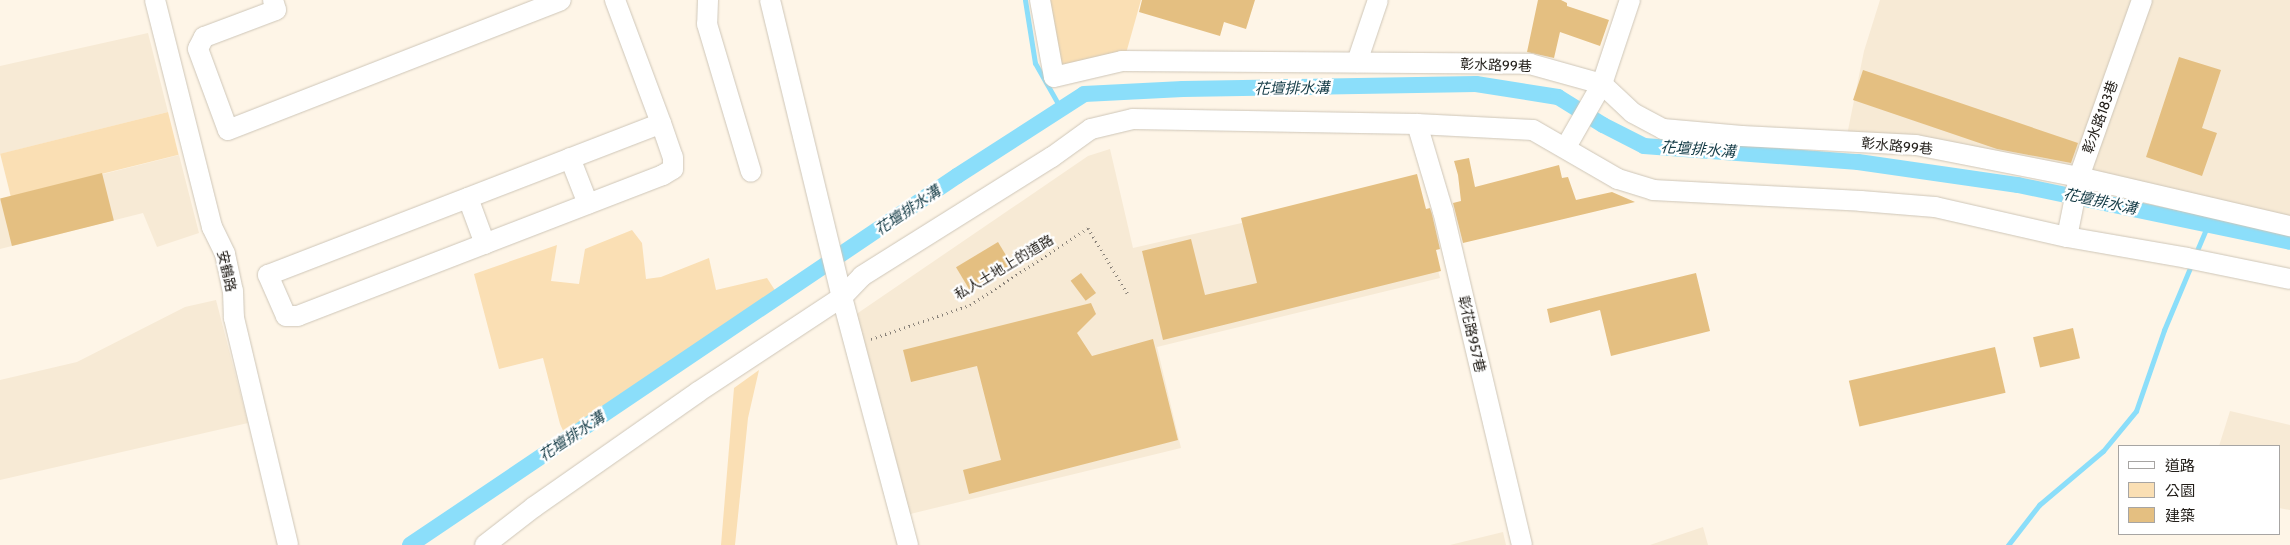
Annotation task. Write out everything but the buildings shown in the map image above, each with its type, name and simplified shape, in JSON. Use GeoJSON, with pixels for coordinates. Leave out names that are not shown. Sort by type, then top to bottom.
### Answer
{"type":"FeatureCollection","features":[{"type":"Feature","properties":{"kind":"street","name":"安鶴路"},"geometry":{"type":"LineString","coordinates":[[155,0],[212,227],[225,254],[233,291],[234,318],[288,545]]}},
{"type":"Feature","properties":{"kind":"street"},"geometry":{"type":"LineString","coordinates":[[273,0],[276,10],[204,37],[198,49],[228,130],[561,0]]}},
{"type":"Feature","properties":{"kind":"street"},"geometry":{"type":"LineString","coordinates":[[615,0],[661,123],[673,157],[673,169],[663,175],[298,316],[286,316],[268,274],[661,123]]}},
{"type":"Feature","properties":{"kind":"street"},"geometry":{"type":"LineString","coordinates":[[708,0],[708,24],[750,172]]}},
{"type":"Feature","properties":{"kind":"street"},"geometry":{"type":"LineString","coordinates":[[770,0],[842,297],[908,545]]}},
{"type":"Feature","properties":{"kind":"street","name":"彰水路99巷"},"geometry":{"type":"LineString","coordinates":[[1040,0],[1054,77],[1122,62],[1530,64],[1602,84],[1633,113],[1663,129],[1742,136],[1916,145],[2078,177],[2290,226]]}},
{"type":"Feature","properties":{"kind":"street"},"geometry":{"type":"LineString","coordinates":[[1357,62],[1378,0]]}},
{"type":"Feature","properties":{"kind":"street"},"geometry":{"type":"LineString","coordinates":[[1566,147],[1602,84],[1630,0]]}},
{"type":"Feature","properties":{"kind":"street","name":"彰水路183巷"},"geometry":{"type":"LineString","coordinates":[[2067,234],[2078,177],[2142,0]]}},
{"type":"Feature","properties":{"kind":"street"},"geometry":{"type":"LineString","coordinates":[[485,545],[698,392],[842,297],[862,276],[1052,157],[1091,129],[1133,119],[1417,124],[1533,130],[1566,147],[1618,179],[1653,190],[1861,201],[1935,207],[2290,279]]}},
{"type":"Feature","properties":{"kind":"street","name":"彰花路957巷"},"geometry":{"type":"LineString","coordinates":[[1417,124],[1443,211],[1522,545]]}},
{"type":"Feature","properties":{"kind":"street"},"geometry":{"type":"LineString","coordinates":[[570,158],[588,204]]}},
{"type":"Feature","properties":{"kind":"street"},"geometry":{"type":"LineString","coordinates":[[468,198],[485,244]]}},
{"type":"Feature","properties":{"kind":"path","name":"私人土地上的道路"},"geometry":{"type":"LineString","coordinates":[[855,345],[970,305],[1088,228],[1129,296]]}},
{"type":"Feature","properties":{"kind":"shaded area"},"geometry":{"type":"Polygon","coordinates":[[[1880,0],[2290,0],[2290,229],[1968,154],[1845,145],[1864,51],[1880,0]]]}},
{"type":"Feature","properties":{"kind":"shaded area"},"geometry":{"type":"Polygon","coordinates":[[[148,33],[168,112],[0,154],[0,66],[148,33]]]}},
{"type":"Feature","properties":{"kind":"shaded area"},"geometry":{"type":"Polygon","coordinates":[[[1110,149],[1133,248],[1416,183],[1440,278],[1157,347],[1181,448],[902,516],[855,315],[1088,156],[1110,149]]]}},
{"type":"Feature","properties":{"kind":"shaded area"},"geometry":{"type":"Polygon","coordinates":[[[179,155],[199,233],[157,247],[143,213],[0,249],[0,200],[179,155]]]}},
{"type":"Feature","properties":{"kind":"shaded area"},"geometry":{"type":"Polygon","coordinates":[[[216,300],[248,423],[0,480],[0,380],[77,362],[185,307],[216,300]]]}},
{"type":"Feature","properties":{"kind":"shaded area"},"geometry":{"type":"Polygon","coordinates":[[[2230,411],[2290,425],[2290,510],[2280,508],[2280,445],[2219,445],[2230,411]]]}},
{"type":"Feature","properties":{"kind":"shaded area"},"geometry":{"type":"Polygon","coordinates":[[[1703,527],[1708,545],[1650,545],[1703,527]]]}},
{"type":"Feature","properties":{"kind":"shaded area"},"geometry":{"type":"Polygon","coordinates":[[[1503,532],[1506,545],[1450,545],[1503,532]]]}},
{"type":"Feature","properties":{"kind":"green space"},"geometry":{"type":"Polygon","coordinates":[[[1046,0],[1141,0],[1123,64],[1061,67],[1046,0]]]}},
{"type":"Feature","properties":{"kind":"green space"},"geometry":{"type":"Polygon","coordinates":[[[168,112],[179,155],[11,197],[0,154],[168,112]]]}},
{"type":"Feature","properties":{"kind":"green space"},"geometry":{"type":"Polygon","coordinates":[[[632,230],[642,243],[646,279],[661,277],[709,258],[716,290],[767,278],[780,298],[570,446],[560,424],[543,358],[499,369],[474,274],[557,245],[551,281],[579,284],[585,249],[632,230]]]}},
{"type":"Feature","properties":{"kind":"green space"},"geometry":{"type":"Polygon","coordinates":[[[759,370],[748,418],[735,545],[721,545],[734,388],[759,370]]]}},
{"type":"Feature","properties":{"kind":"waterway"},"geometry":{"type":"LineString","coordinates":[[1025,0],[1035,63],[1061,109]]}},
{"type":"Feature","properties":{"kind":"waterway","name":"花壇排水溝"},"geometry":{"type":"LineString","coordinates":[[410,545],[957,176],[1084,94],[1183,89],[1476,84],[1558,97],[1603,125],[1644,146],[1858,162],[2018,185],[2290,242]]}},
{"type":"Feature","properties":{"kind":"waterway"},"geometry":{"type":"LineString","coordinates":[[2195,255],[2208,225]]}},
{"type":"Feature","properties":{"kind":"waterway"},"geometry":{"type":"LineString","coordinates":[[2008,545],[2039,505],[2103,451],[2136,411],[2164,330],[2192,263]]}}]}
